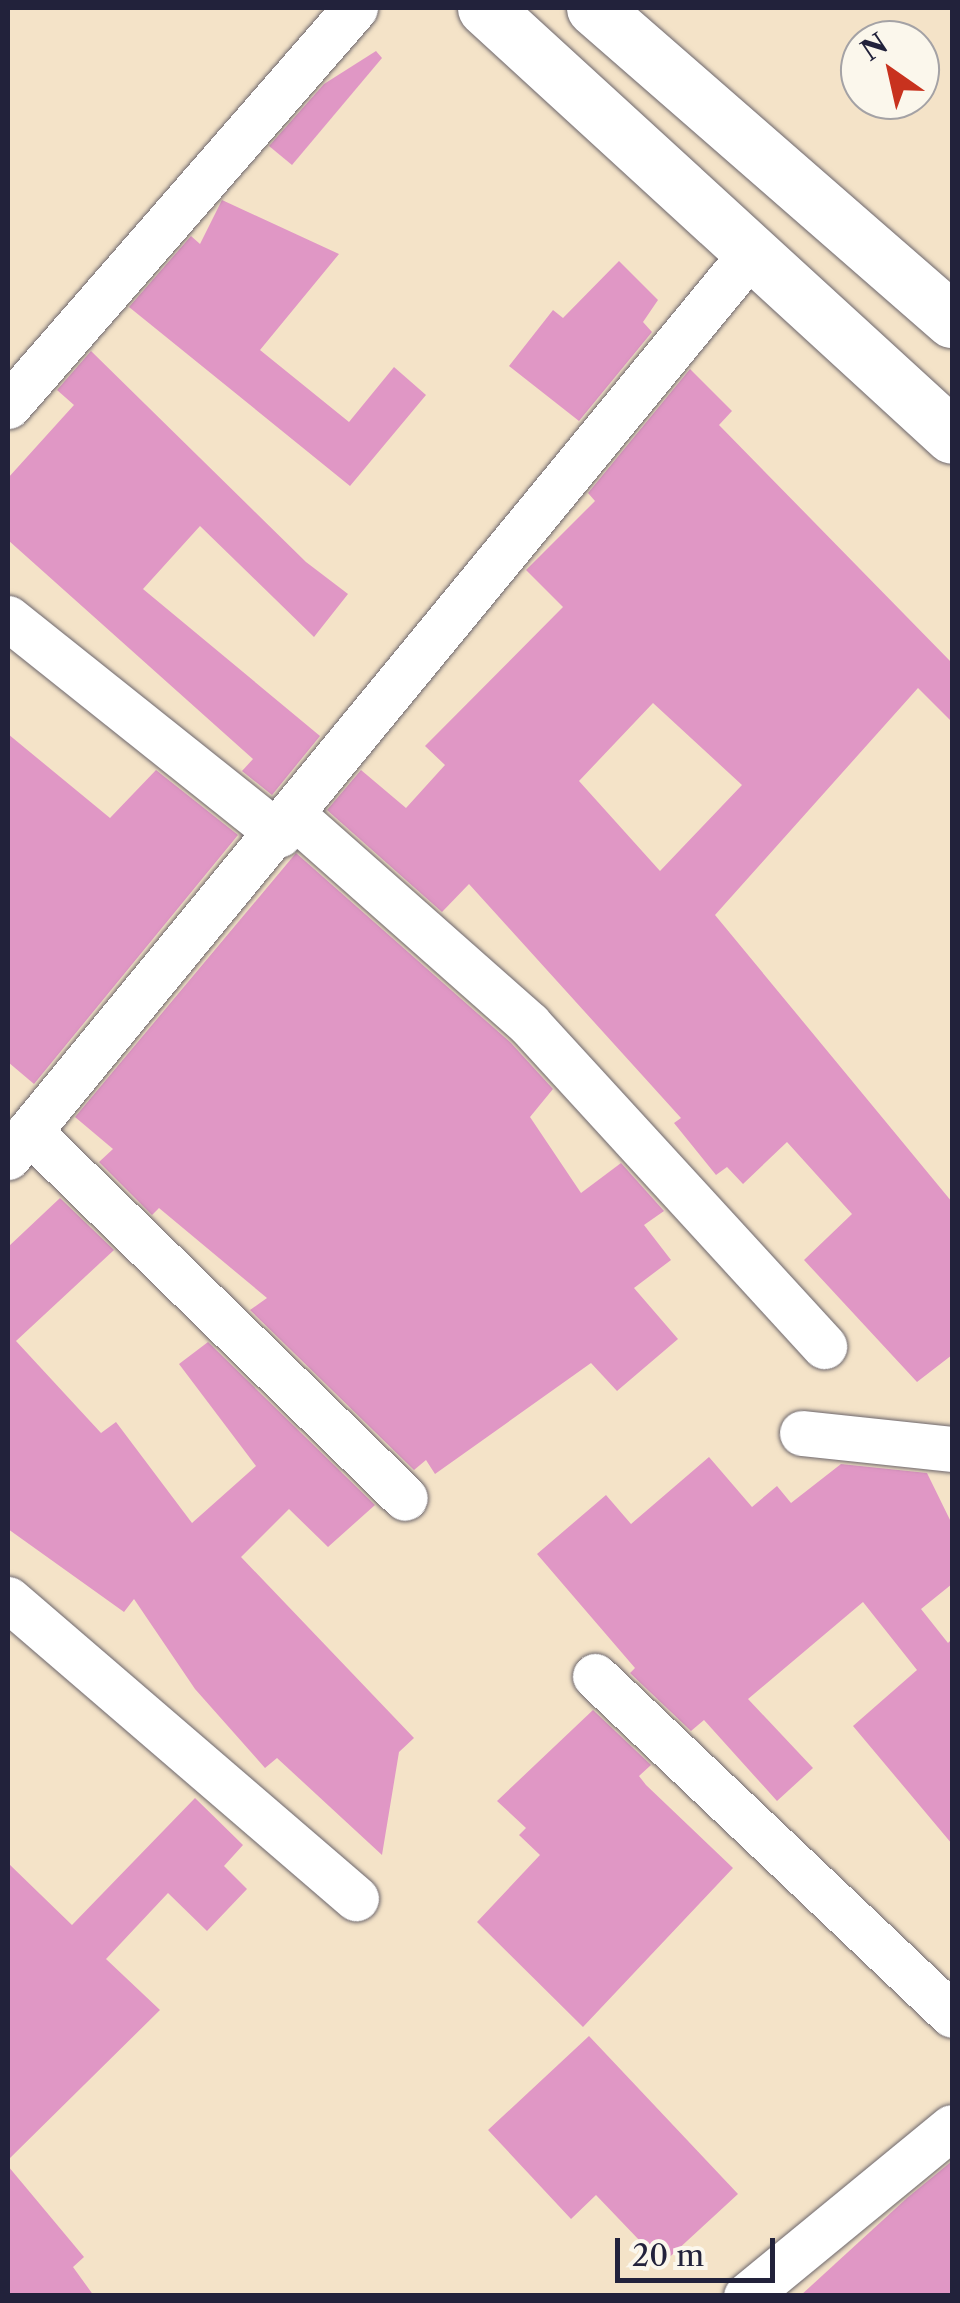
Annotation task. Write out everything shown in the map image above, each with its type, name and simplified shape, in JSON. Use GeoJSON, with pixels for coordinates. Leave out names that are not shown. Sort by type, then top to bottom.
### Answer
{"type":"FeatureCollection","features":[{"type":"Feature","properties":{"kind":"main road"},"geometry":{"type":"LineString","coordinates":[[485,8],[952,436]]}},
{"type":"Feature","properties":{"kind":"main road"},"geometry":{"type":"LineString","coordinates":[[594,8],[952,320]]}},
{"type":"Feature","properties":{"kind":"street"},"geometry":{"type":"LineString","coordinates":[[8,406],[355,8]]}},
{"type":"Feature","properties":{"kind":"street"},"geometry":{"type":"LineString","coordinates":[[404,1498],[14,1146],[286,825],[752,252]]}},
{"type":"Feature","properties":{"kind":"street"},"geometry":{"type":"LineString","coordinates":[[8,618],[286,825],[529,1024],[824,1346]]}},
{"type":"Feature","properties":{"kind":"street"},"geometry":{"type":"LineString","coordinates":[[802,1434],[952,1450]]}},
{"type":"Feature","properties":{"kind":"street"},"geometry":{"type":"LineString","coordinates":[[8,1599],[356,1898]]}},
{"type":"Feature","properties":{"kind":"street"},"geometry":{"type":"LineString","coordinates":[[595,1676],[952,2015]]}},
{"type":"Feature","properties":{"kind":"street"},"geometry":{"type":"LineString","coordinates":[[746,2296],[952,2128]]}},
{"type":"Feature","properties":{"kind":"building"},"geometry":{"type":"Polygon","coordinates":[[[376,51],[382,58],[292,165],[269,146],[324,84],[376,51]]]}},
{"type":"Feature","properties":{"kind":"building"},"geometry":{"type":"Polygon","coordinates":[[[222,200],[339,254],[260,350],[349,422],[394,367],[426,395],[350,486],[129,307],[191,236],[200,244],[222,200]]]}},
{"type":"Feature","properties":{"kind":"building"},"geometry":{"type":"Polygon","coordinates":[[[619,261],[658,300],[643,322],[652,332],[579,421],[509,366],[553,310],[563,318],[619,261]]]}},
{"type":"Feature","properties":{"kind":"building"},"geometry":{"type":"Polygon","coordinates":[[[91,351],[306,562],[348,594],[314,637],[200,526],[143,589],[320,736],[272,795],[242,771],[253,759],[8,540],[8,478],[74,405],[57,390],[91,351]]]}},
{"type":"Feature","properties":{"kind":"building"},"geometry":{"type":"Polygon","coordinates":[[[690,369],[732,411],[719,425],[952,663],[952,722],[918,688],[715,915],[952,1202],[952,1355],[917,1382],[804,1260],[852,1214],[787,1142],[743,1184],[727,1167],[716,1175],[674,1123],[681,1118],[469,884],[442,912],[327,810],[361,770],[406,808],[445,765],[425,746],[563,607],[526,570],[595,501],[588,493],[690,369]],[[653,703],[579,781],[660,871],[742,785],[653,703]]]}},
{"type":"Feature","properties":{"kind":"building"},"geometry":{"type":"Polygon","coordinates":[[[8,734],[110,818],[156,770],[238,835],[34,1084],[8,1062],[8,734]]]}},
{"type":"Feature","properties":{"kind":"building"},"geometry":{"type":"Polygon","coordinates":[[[296,853],[511,1043],[553,1089],[530,1117],[581,1193],[621,1163],[664,1211],[644,1225],[671,1260],[634,1288],[678,1339],[617,1391],[591,1363],[435,1474],[426,1460],[414,1470],[250,1310],[267,1298],[159,1208],[152,1215],[99,1162],[113,1149],[75,1117],[296,853]]]}},
{"type":"Feature","properties":{"kind":"building"},"geometry":{"type":"Polygon","coordinates":[[[60,1198],[114,1250],[16,1341],[101,1433],[116,1422],[192,1523],[256,1466],[179,1364],[208,1342],[375,1505],[328,1547],[289,1509],[241,1557],[414,1738],[399,1752],[382,1855],[277,1758],[265,1768],[195,1689],[134,1599],[124,1612],[8,1529],[8,1247],[60,1198]]]}},
{"type":"Feature","properties":{"kind":"building"},"geometry":{"type":"Polygon","coordinates":[[[709,1457],[752,1507],[777,1486],[791,1503],[841,1464],[927,1473],[952,1524],[952,1584],[921,1609],[948,1643],[952,1639],[952,1844],[853,1726],[917,1670],[863,1602],[748,1699],[813,1768],[777,1801],[704,1720],[691,1731],[630,1673],[635,1668],[537,1554],[606,1495],[631,1524],[709,1457]]]}},
{"type":"Feature","properties":{"kind":"building"},"geometry":{"type":"Polygon","coordinates":[[[593,1710],[651,1765],[639,1776],[646,1785],[733,1868],[583,2027],[477,1922],[540,1855],[519,1835],[526,1828],[497,1801],[593,1710]]]}},
{"type":"Feature","properties":{"kind":"building"},"geometry":{"type":"Polygon","coordinates":[[[195,1798],[243,1845],[224,1866],[247,1889],[207,1931],[168,1893],[106,1959],[160,2010],[8,2160],[8,1863],[72,1925],[195,1798]]]}},
{"type":"Feature","properties":{"kind":"building"},"geometry":{"type":"Polygon","coordinates":[[[589,2036],[738,2194],[662,2264],[596,2195],[571,2219],[488,2130],[589,2036]]]}},
{"type":"Feature","properties":{"kind":"building"},"geometry":{"type":"Polygon","coordinates":[[[952,2161],[952,2296],[800,2296],[907,2198],[952,2161]]]}},
{"type":"Feature","properties":{"kind":"building"},"geometry":{"type":"Polygon","coordinates":[[[8,2166],[84,2257],[73,2267],[94,2296],[8,2296],[8,2166]]]}}]}
